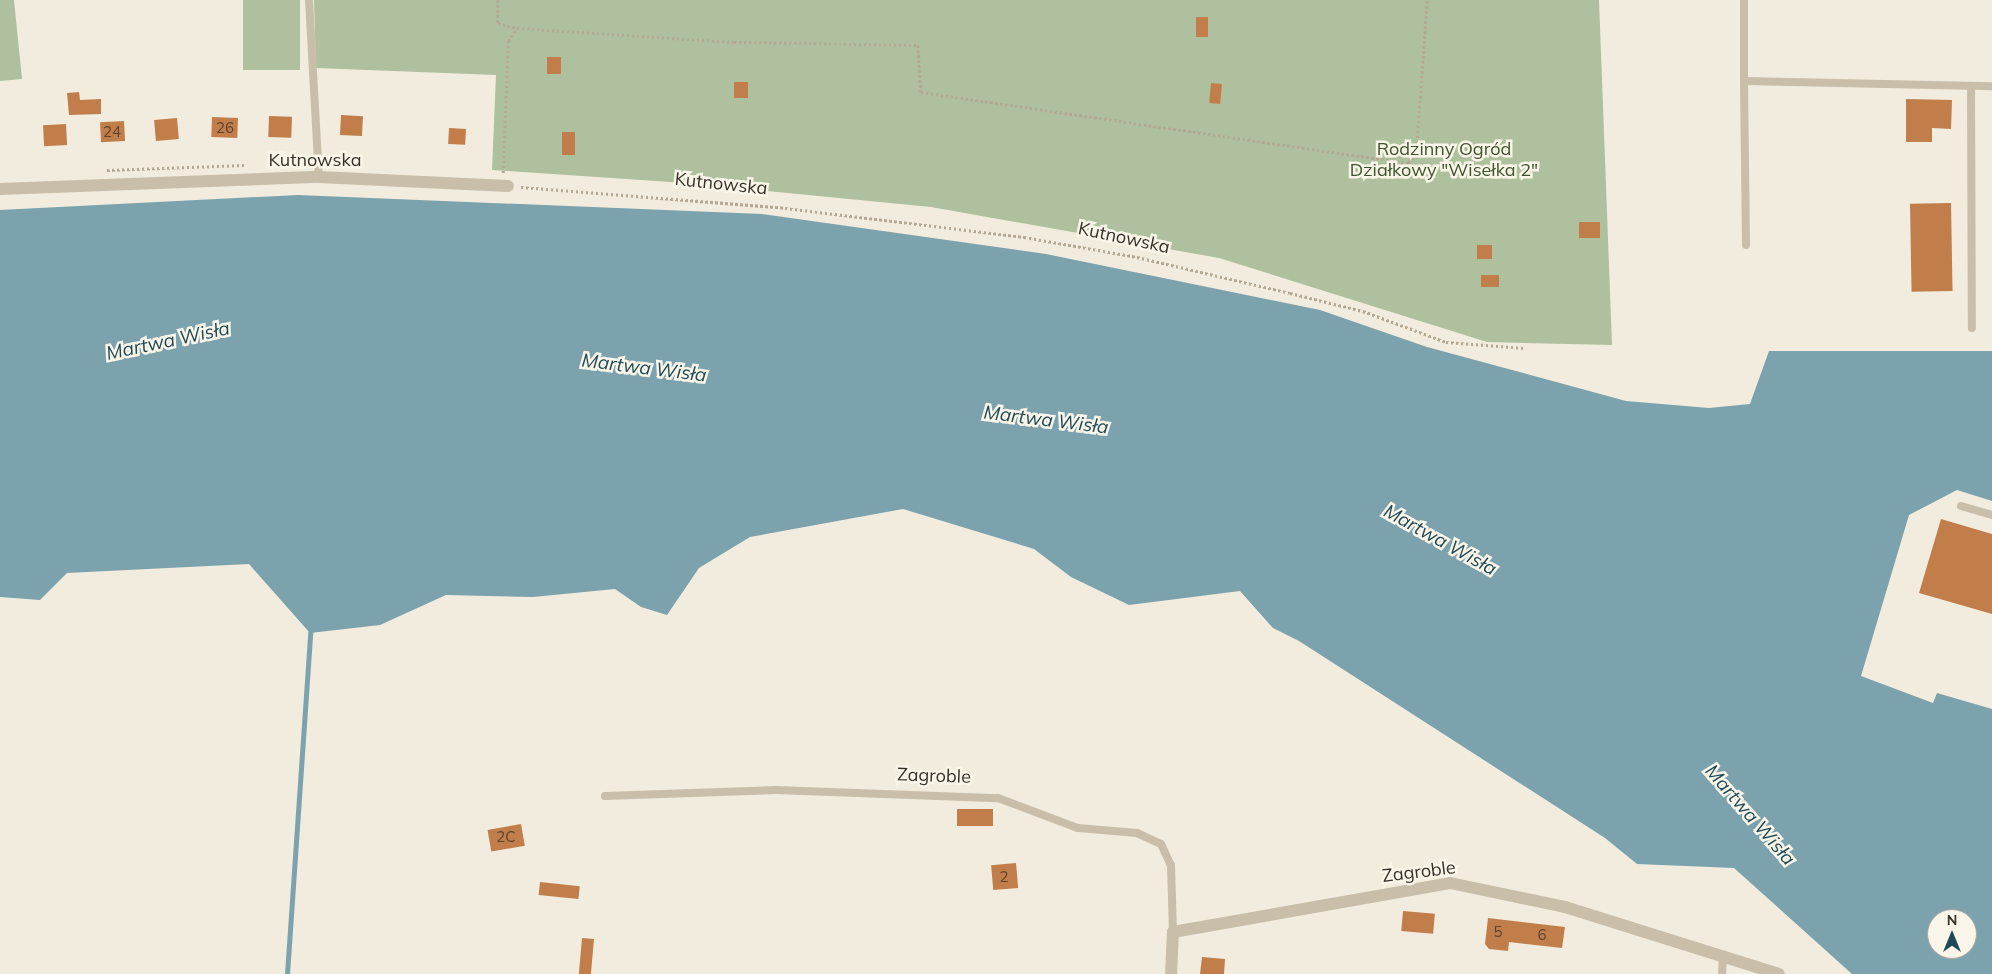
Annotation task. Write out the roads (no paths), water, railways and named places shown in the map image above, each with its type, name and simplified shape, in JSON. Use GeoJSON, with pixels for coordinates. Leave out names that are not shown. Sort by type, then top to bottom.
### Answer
{"type":"FeatureCollection","features":[{"type":"Feature","properties":{"kind":"street","name":"Kutnowska"},"geometry":{"type":"LineString","coordinates":[[0,189],[319,177],[508,186]]}},
{"type":"Feature","properties":{"kind":"street","name":"Zagroble"},"geometry":{"type":"LineString","coordinates":[[1171,974],[1173,932],[1450,883],[1565,906],[1779,974]]}},
{"type":"Feature","properties":{"kind":"lane"},"geometry":{"type":"LineString","coordinates":[[309,0],[319,177]]}},
{"type":"Feature","properties":{"kind":"lane"},"geometry":{"type":"LineString","coordinates":[[1744,0],[1746,245]]}},
{"type":"Feature","properties":{"kind":"lane"},"geometry":{"type":"LineString","coordinates":[[1744,81],[1992,86]]}},
{"type":"Feature","properties":{"kind":"lane"},"geometry":{"type":"LineString","coordinates":[[1971,86],[1972,328]]}},
{"type":"Feature","properties":{"kind":"lane"},"geometry":{"type":"LineString","coordinates":[[1961,506],[1992,514]]}},
{"type":"Feature","properties":{"kind":"lane","name":"Zagroble"},"geometry":{"type":"LineString","coordinates":[[605,796],[776,790],[998,798],[1078,828],[1137,833],[1161,844],[1171,865],[1173,932]]}},
{"type":"Feature","properties":{"kind":"lane"},"geometry":{"type":"LineString","coordinates":[[1722,974],[1723,955]]}},
{"type":"Feature","properties":{"kind":"water","name":"Martwa Wisła"},"geometry":{"type":"Polygon","coordinates":[[[298,195],[762,214],[1046,254],[1320,310],[1427,347],[1626,401],[1709,408],[1750,404],[1769,351],[1992,351],[1992,501],[1957,490],[1909,515],[1861,676],[1933,703],[1937,693],[1992,709],[1992,974],[1852,974],[1734,868],[1637,864],[1605,838],[1299,641],[1273,628],[1240,591],[1129,605],[1071,577],[1034,549],[903,509],[750,537],[699,568],[667,615],[641,607],[615,589],[533,597],[446,595],[380,625],[310,633],[249,564],[67,573],[40,600],[0,597],[0,210],[298,195]]]}},
{"type":"Feature","properties":{"kind":"waterway"},"geometry":{"type":"LineString","coordinates":[[287,974],[310,633]]}},
{"type":"Feature","properties":{"kind":"park label","name":"Rodzinny Ogród Działkowy \"Wisełka 2\""},"geometry":{"type":"Point","coordinates":[1444,160]}}]}
